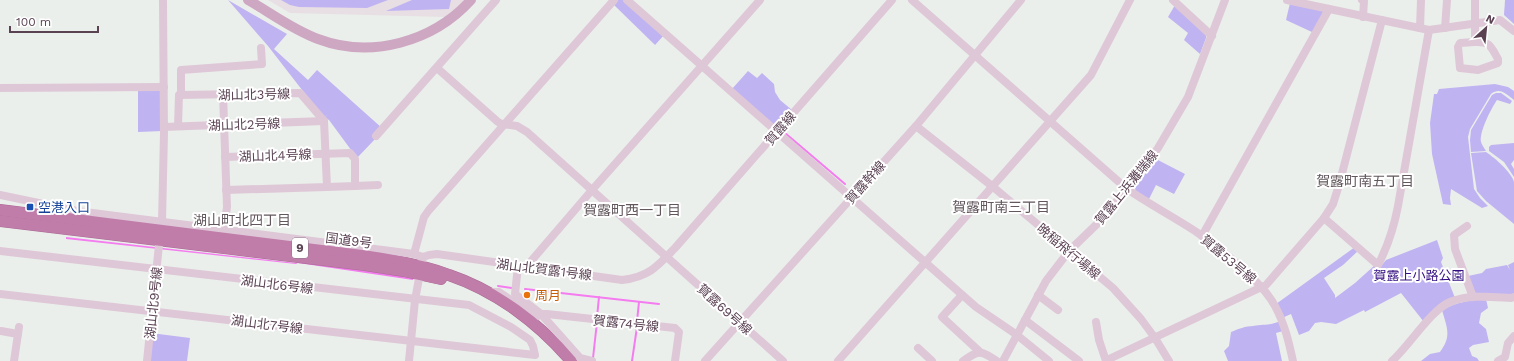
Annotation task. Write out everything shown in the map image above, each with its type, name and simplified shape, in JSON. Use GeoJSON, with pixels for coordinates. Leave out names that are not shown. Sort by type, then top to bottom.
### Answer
{"type":"FeatureCollection","features":[{"type":"Feature","properties":{"kind":"highway","name":"国道9号"},"geometry":{"type":"LineString","coordinates":[[0,210],[370,257],[421,266],[457,278],[487,292],[521,314],[556,345],[570,361]]}},
{"type":"Feature","properties":{"kind":"highway","name":"国道9号"},"geometry":{"type":"LineString","coordinates":[[0,221],[365,265],[421,266],[494,304],[528,328],[560,361]]}},
{"type":"Feature","properties":{"kind":"main road"},"geometry":{"type":"LineString","coordinates":[[248,0],[313,37],[337,44],[366,47],[393,44],[422,36],[447,21],[471,0]]}},
{"type":"Feature","properties":{"kind":"street"},"geometry":{"type":"LineString","coordinates":[[162,222],[164,126],[163,0]]}},
{"type":"Feature","properties":{"kind":"street"},"geometry":{"type":"LineString","coordinates":[[376,136],[496,0]]}},
{"type":"Feature","properties":{"kind":"street"},"geometry":{"type":"LineString","coordinates":[[409,361],[415,300],[421,266],[414,254],[424,217],[614,0]]}},
{"type":"Feature","properties":{"kind":"street"},"geometry":{"type":"LineString","coordinates":[[627,0],[983,313],[1017,336],[1049,361]]}},
{"type":"Feature","properties":{"kind":"street"},"geometry":{"type":"LineString","coordinates":[[520,301],[515,294],[522,267],[760,0]]}},
{"type":"Feature","properties":{"kind":"street","name":"賀露線"},"geometry":{"type":"LineString","coordinates":[[667,256],[892,0]]}},
{"type":"Feature","properties":{"kind":"street","name":"賀露53号線"},"geometry":{"type":"LineString","coordinates":[[912,0],[1126,189],[1202,236],[1235,261],[1269,296],[1276,308],[1285,330],[1293,361]]}},
{"type":"Feature","properties":{"kind":"street","name":"賀露幹線"},"geometry":{"type":"LineString","coordinates":[[705,361],[916,126],[1021,0]]}},
{"type":"Feature","properties":{"kind":"street"},"geometry":{"type":"LineString","coordinates":[[838,361],[1091,75],[1130,0]]}},
{"type":"Feature","properties":{"kind":"street"},"geometry":{"type":"LineString","coordinates":[[1173,0],[1212,36]]}},
{"type":"Feature","properties":{"kind":"street","name":"賀露上浜灘端線"},"geometry":{"type":"LineString","coordinates":[[1003,361],[1046,281],[1069,251],[1097,224],[1138,176],[1158,148],[1188,97],[1225,0]]}},
{"type":"Feature","properties":{"kind":"street"},"geometry":{"type":"LineString","coordinates":[[1288,0],[1429,30],[1500,20],[1514,31]]}},
{"type":"Feature","properties":{"kind":"street"},"geometry":{"type":"LineString","coordinates":[[1362,0],[1364,1],[1363,17]]}},
{"type":"Feature","properties":{"kind":"street"},"geometry":{"type":"LineString","coordinates":[[1420,28],[1421,0]]}},
{"type":"Feature","properties":{"kind":"street"},"geometry":{"type":"LineString","coordinates":[[1445,28],[1447,0]]}},
{"type":"Feature","properties":{"kind":"street"},"geometry":{"type":"LineString","coordinates":[[1475,0],[1475,42]]}},
{"type":"Feature","properties":{"kind":"street"},"geometry":{"type":"LineString","coordinates":[[1202,236],[1329,9]]}},
{"type":"Feature","properties":{"kind":"street"},"geometry":{"type":"LineString","coordinates":[[1096,322],[1099,340],[1109,360],[1266,285],[1324,218],[1333,204],[1382,20]]}},
{"type":"Feature","properties":{"kind":"street"},"geometry":{"type":"LineString","coordinates":[[1324,218],[1378,265],[1384,253],[1395,221],[1429,30]]}},
{"type":"Feature","properties":{"kind":"street"},"geometry":{"type":"LineString","coordinates":[[1475,42],[1484,42],[1489,44],[1498,59],[1498,63],[1478,70],[1460,68],[1458,48],[1460,43],[1475,42]]}},
{"type":"Feature","properties":{"kind":"street"},"geometry":{"type":"LineString","coordinates":[[178,126],[179,95],[181,95],[181,70],[262,64],[261,48]]}},
{"type":"Feature","properties":{"kind":"street","name":"賀露69号線"},"geometry":{"type":"LineString","coordinates":[[437,68],[498,122],[517,126],[527,132],[783,361]]}},
{"type":"Feature","properties":{"kind":"street"},"geometry":{"type":"LineString","coordinates":[[0,88],[164,87]]}},
{"type":"Feature","properties":{"kind":"street","name":"湖山北3号線"},"geometry":{"type":"LineString","coordinates":[[181,95],[300,93],[324,121]]}},
{"type":"Feature","properties":{"kind":"street"},"geometry":{"type":"LineString","coordinates":[[223,94],[227,207],[224,229]]}},
{"type":"Feature","properties":{"kind":"street"},"geometry":{"type":"LineString","coordinates":[[324,121],[327,187]]}},
{"type":"Feature","properties":{"kind":"street","name":"湖山北2号線"},"geometry":{"type":"LineString","coordinates":[[164,126],[324,121]]}},
{"type":"Feature","properties":{"kind":"street","name":"晩稲飛行場線"},"geometry":{"type":"LineString","coordinates":[[916,126],[992,186],[1099,275],[1142,319],[1169,361]]}},
{"type":"Feature","properties":{"kind":"street","name":"湖山北4号線"},"geometry":{"type":"LineString","coordinates":[[225,157],[350,153],[355,159],[355,186]]}},
{"type":"Feature","properties":{"kind":"street"},"geometry":{"type":"LineString","coordinates":[[226,190],[378,185]]}},
{"type":"Feature","properties":{"kind":"street"},"geometry":{"type":"LineString","coordinates":[[0,195],[77,211],[414,254]]}},
{"type":"Feature","properties":{"kind":"street"},"geometry":{"type":"LineString","coordinates":[[1467,226],[1454,235],[1455,249],[1473,297]]}},
{"type":"Feature","properties":{"kind":"street","name":"湖山北9号線"},"geometry":{"type":"LineString","coordinates":[[147,361],[160,245]]}},
{"type":"Feature","properties":{"kind":"street","name":"湖山北6号線"},"geometry":{"type":"LineString","coordinates":[[0,251],[415,300],[470,305],[511,327],[530,340],[534,346],[535,355]]}},
{"type":"Feature","properties":{"kind":"street","name":"湖山北賀露1号線"},"geometry":{"type":"LineString","coordinates":[[421,266],[429,254],[437,254],[622,280],[644,275],[652,270],[667,256]]}},
{"type":"Feature","properties":{"kind":"street"},"geometry":{"type":"LineString","coordinates":[[487,292],[499,292],[520,301],[539,315],[580,358],[592,361]]}},
{"type":"Feature","properties":{"kind":"street","name":"湖山北7号線"},"geometry":{"type":"LineString","coordinates":[[0,294],[535,355]]}},
{"type":"Feature","properties":{"kind":"street"},"geometry":{"type":"LineString","coordinates":[[962,295],[942,317],[980,352],[997,361]]}},
{"type":"Feature","properties":{"kind":"street"},"geometry":{"type":"LineString","coordinates":[[1038,295],[1058,310]]}},
{"type":"Feature","properties":{"kind":"street"},"geometry":{"type":"LineString","coordinates":[[1392,361],[1442,307],[1450,302],[1473,297],[1514,297]]}},
{"type":"Feature","properties":{"kind":"street"},"geometry":{"type":"LineString","coordinates":[[539,315],[556,345]]}},
{"type":"Feature","properties":{"kind":"street","name":"賀露74号線"},"geometry":{"type":"LineString","coordinates":[[539,315],[675,328],[679,332],[675,361]]}},
{"type":"Feature","properties":{"kind":"street"},"geometry":{"type":"LineString","coordinates":[[1025,320],[1079,361]]}},
{"type":"Feature","properties":{"kind":"street"},"geometry":{"type":"LineString","coordinates":[[1,331],[18,330],[14,361]]}},
{"type":"Feature","properties":{"kind":"street"},"geometry":{"type":"LineString","coordinates":[[1514,336],[1508,343],[1501,359],[1514,358]]}},
{"type":"Feature","properties":{"kind":"street"},"geometry":{"type":"LineString","coordinates":[[918,348],[932,361]]}},
{"type":"Feature","properties":{"kind":"street"},"geometry":{"type":"LineString","coordinates":[[963,361],[973,354],[980,352]]}},
{"type":"Feature","properties":{"kind":"shaded area"},"geometry":{"type":"Polygon","coordinates":[[[268,0],[465,0],[445,17],[290,13],[268,0]]]}},
{"type":"Feature","properties":{"kind":"shaded area"},"geometry":{"type":"Polygon","coordinates":[[[66,237],[296,263],[298,262],[376,272],[413,278],[413,280],[298,263],[296,264],[66,239],[66,237]]]}},
{"type":"Feature","properties":{"kind":"green space"},"geometry":{"type":"Polygon","coordinates":[[[228,0],[287,34],[274,49],[308,80],[317,70],[382,128],[377,137],[357,158],[329,120],[324,117],[328,115],[323,117],[268,46],[228,0]]]}},
{"type":"Feature","properties":{"kind":"green space"},"geometry":{"type":"Polygon","coordinates":[[[281,0],[388,0],[367,8],[299,7],[290,5],[281,0]]]}},
{"type":"Feature","properties":{"kind":"green space"},"geometry":{"type":"Polygon","coordinates":[[[412,0],[451,0],[449,9],[386,11],[412,0]]]}},
{"type":"Feature","properties":{"kind":"green space"},"geometry":{"type":"Polygon","coordinates":[[[616,0],[624,0],[665,34],[655,45],[613,4],[616,0]]]}},
{"type":"Feature","properties":{"kind":"green space"},"geometry":{"type":"Polygon","coordinates":[[[1505,0],[1514,0],[1514,24],[1504,15],[1505,0]]]}},
{"type":"Feature","properties":{"kind":"green space"},"geometry":{"type":"Polygon","coordinates":[[[1290,3],[1324,10],[1314,33],[1286,20],[1290,3]]]}},
{"type":"Feature","properties":{"kind":"green space"},"geometry":{"type":"Polygon","coordinates":[[[1175,5],[1206,35],[1200,54],[1184,40],[1188,33],[1168,17],[1175,5]]]}},
{"type":"Feature","properties":{"kind":"green space"},"geometry":{"type":"Polygon","coordinates":[[[748,71],[757,78],[762,73],[774,84],[775,92],[780,100],[792,110],[776,127],[732,89],[748,71]]]}},
{"type":"Feature","properties":{"kind":"green space"},"geometry":{"type":"Polygon","coordinates":[[[1495,84],[1508,87],[1514,91],[1514,100],[1500,91],[1491,94],[1470,129],[1468,137],[1474,189],[1488,206],[1482,208],[1451,189],[1451,205],[1443,204],[1432,154],[1430,123],[1434,94],[1437,94],[1439,89],[1495,84]]]}},
{"type":"Feature","properties":{"kind":"green space"},"geometry":{"type":"Polygon","coordinates":[[[138,88],[160,89],[163,131],[138,132],[138,88]]]}},
{"type":"Feature","properties":{"kind":"green space"},"geometry":{"type":"Polygon","coordinates":[[[1501,93],[1512,101],[1510,104],[1497,100],[1482,132],[1481,142],[1486,151],[1471,152],[1471,130],[1492,95],[1501,93]]]}},
{"type":"Feature","properties":{"kind":"green space"},"geometry":{"type":"Polygon","coordinates":[[[1514,143],[1514,160],[1511,164],[1514,169],[1514,177],[1504,162],[1489,151],[1489,147],[1491,145],[1514,143]]]}},
{"type":"Feature","properties":{"kind":"green space"},"geometry":{"type":"Polygon","coordinates":[[[1486,152],[1498,161],[1514,182],[1514,224],[1486,201],[1477,191],[1471,153],[1486,152]]]}},
{"type":"Feature","properties":{"kind":"green space"},"geometry":{"type":"Polygon","coordinates":[[[1156,159],[1185,174],[1174,194],[1156,185],[1148,201],[1136,193],[1135,188],[1156,159]]]}},
{"type":"Feature","properties":{"kind":"green space","name":"賀露上小路公園"},"geometry":{"type":"Polygon","coordinates":[[[1437,240],[1443,258],[1441,262],[1455,298],[1424,322],[1401,293],[1365,312],[1364,310],[1336,324],[1321,322],[1315,323],[1309,331],[1299,335],[1291,314],[1282,318],[1276,304],[1355,247],[1359,250],[1343,265],[1324,278],[1335,295],[1335,298],[1375,265],[1382,265],[1386,260],[1437,240]]]}},
{"type":"Feature","properties":{"kind":"green space"},"geometry":{"type":"Polygon","coordinates":[[[1514,262],[1514,295],[1474,294],[1468,276],[1482,273],[1486,269],[1507,265],[1510,270],[1508,265],[1514,262]]]}},
{"type":"Feature","properties":{"kind":"green space"},"geometry":{"type":"Polygon","coordinates":[[[1486,299],[1488,308],[1481,313],[1479,323],[1486,329],[1489,342],[1473,345],[1469,348],[1472,356],[1477,358],[1479,361],[1421,361],[1430,354],[1440,352],[1444,346],[1447,332],[1442,310],[1464,302],[1486,299]]]}},
{"type":"Feature","properties":{"kind":"green space"},"geometry":{"type":"Polygon","coordinates":[[[1280,321],[1283,331],[1276,333],[1282,361],[1228,361],[1224,351],[1229,346],[1231,332],[1245,327],[1276,323],[1280,321]]]}},
{"type":"Feature","properties":{"kind":"green space"},"geometry":{"type":"Polygon","coordinates":[[[151,333],[190,338],[187,361],[149,361],[151,333]]]}},
{"type":"Feature","properties":{"kind":"waterway"},"geometry":{"type":"LineString","coordinates":[[785,133],[845,184]]}},
{"type":"Feature","properties":{"kind":"waterway"},"geometry":{"type":"LineString","coordinates":[[498,286],[512,288]]}},
{"type":"Feature","properties":{"kind":"waterway"},"geometry":{"type":"LineString","coordinates":[[525,289],[659,304]]}},
{"type":"Feature","properties":{"kind":"waterway"},"geometry":{"type":"LineString","coordinates":[[597,317],[599,297]]}},
{"type":"Feature","properties":{"kind":"waterway"},"geometry":{"type":"LineString","coordinates":[[637,321],[639,302]]}},
{"type":"Feature","properties":{"kind":"waterway"},"geometry":{"type":"LineString","coordinates":[[593,358],[597,322]]}},
{"type":"Feature","properties":{"kind":"waterway"},"geometry":{"type":"LineString","coordinates":[[632,361],[637,327]]}},
{"type":"Feature","properties":{"kind":"place","name":"空港入口"},"geometry":{"type":"Point","coordinates":[30,207]}},
{"type":"Feature","properties":{"kind":"place","name":"周月"},"geometry":{"type":"Point","coordinates":[527,295]}},
{"type":"Feature","properties":{"kind":"district","name":"賀露町南五丁目"},"geometry":{"type":"Point","coordinates":[1365,181]}},
{"type":"Feature","properties":{"kind":"district","name":"賀露町南三丁目"},"geometry":{"type":"Point","coordinates":[1001,207]}},
{"type":"Feature","properties":{"kind":"district","name":"賀露町西一丁目"},"geometry":{"type":"Point","coordinates":[632,210]}},
{"type":"Feature","properties":{"kind":"district","name":"湖山町北四丁目"},"geometry":{"type":"Point","coordinates":[242,220]}}]}
